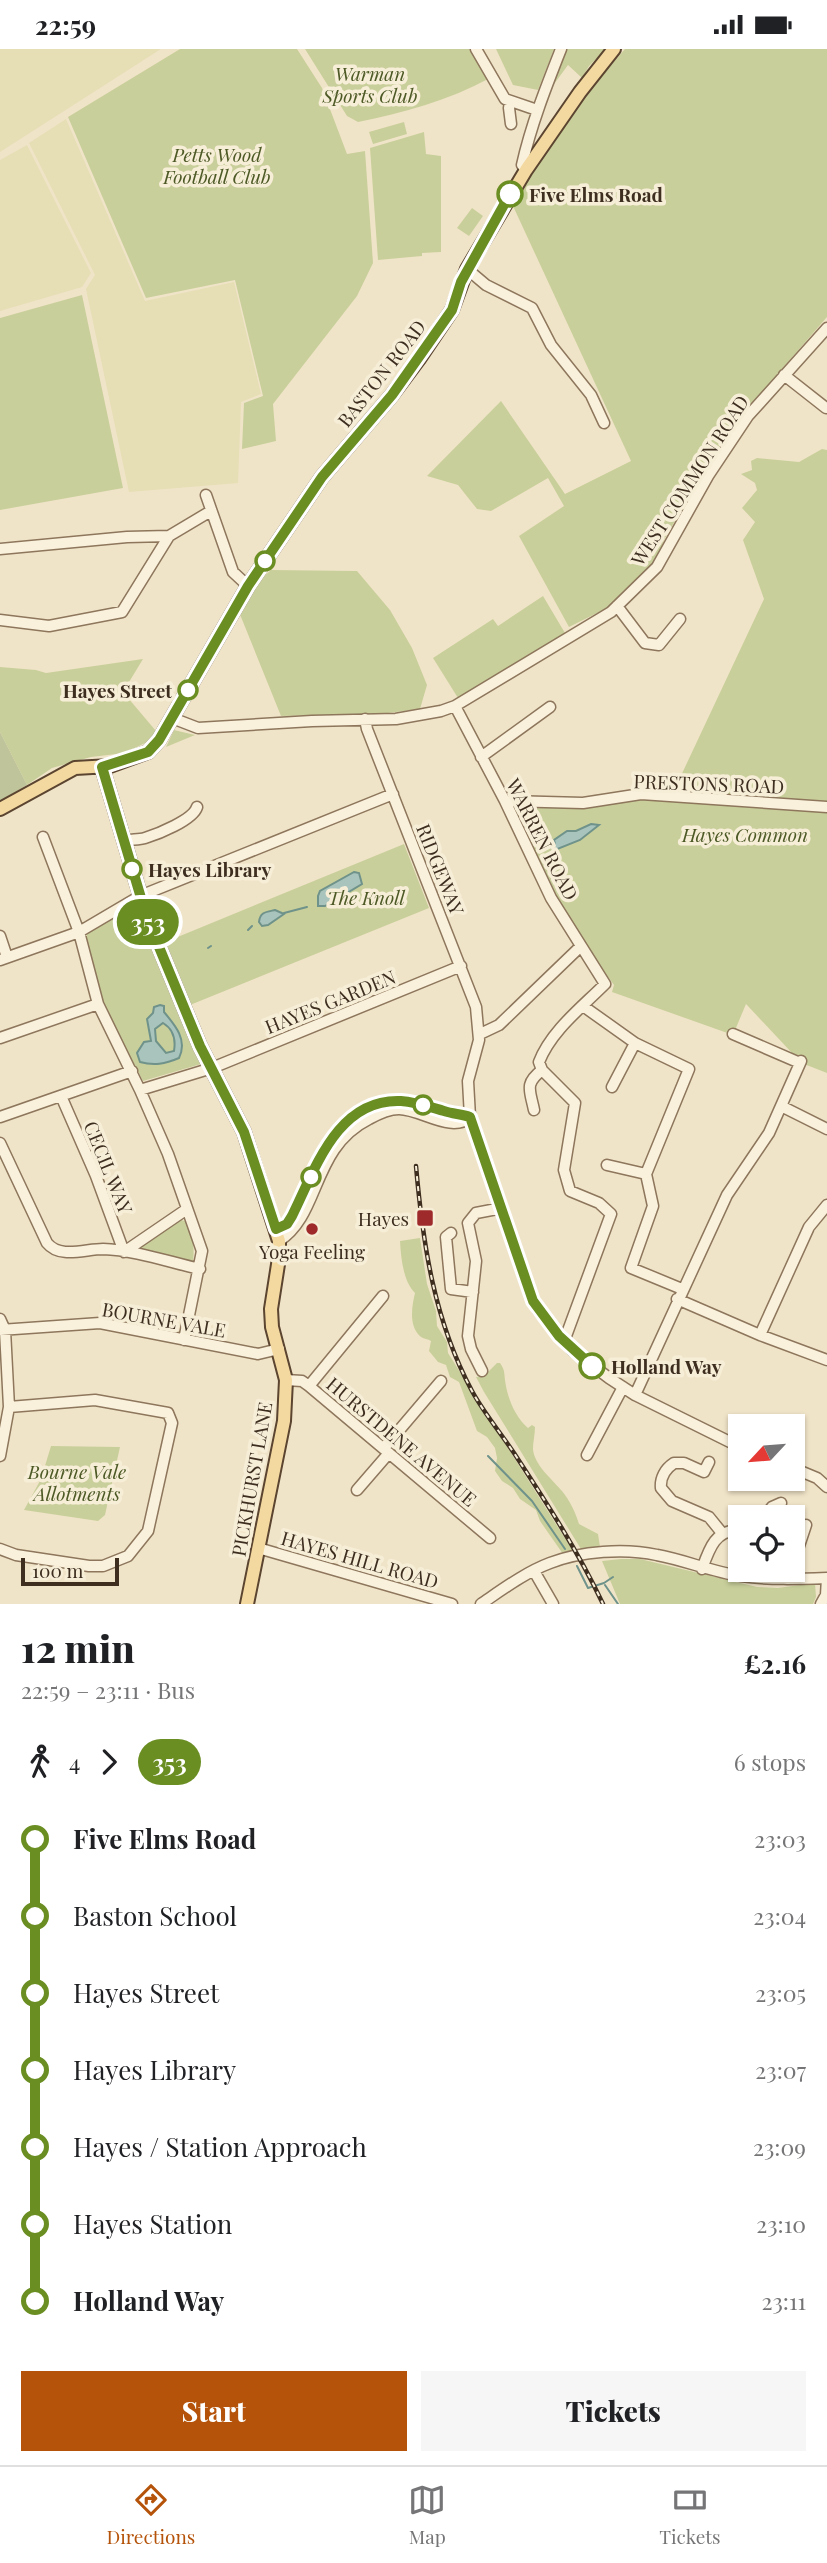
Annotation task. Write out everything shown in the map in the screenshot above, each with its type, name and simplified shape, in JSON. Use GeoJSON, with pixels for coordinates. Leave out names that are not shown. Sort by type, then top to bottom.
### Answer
{"type":"FeatureCollection","features":[{"type":"Feature","properties":{"kind":"main road","name":"BASTON ROAD"},"geometry":{"type":"LineString","coordinates":[[172,717],[248,586],[322,477],[392,395],[452,310],[467,269],[526,170],[580,92],[614,49]]}},
{"type":"Feature","properties":{"kind":"main road"},"geometry":{"type":"LineString","coordinates":[[0,809],[75,768],[102,767],[148,752],[159,740],[172,717]]}},
{"type":"Feature","properties":{"kind":"main road","name":"PICKHURST LANE"},"geometry":{"type":"LineString","coordinates":[[102,767],[140,896],[179,996],[244,1132],[277,1235],[279,1258],[271,1309],[272,1327],[286,1380],[284,1421],[247,1604]]}},
{"type":"Feature","properties":{"kind":"street"},"geometry":{"type":"LineString","coordinates":[[476,49],[499,91],[510,102],[537,110]]}},
{"type":"Feature","properties":{"kind":"street"},"geometry":{"type":"LineString","coordinates":[[526,170],[522,165],[537,110],[561,49]]}},
{"type":"Feature","properties":{"kind":"street"},"geometry":{"type":"LineString","coordinates":[[510,102],[511,124]]}},
{"type":"Feature","properties":{"kind":"street"},"geometry":{"type":"LineString","coordinates":[[467,269],[486,285],[532,308],[551,345],[591,395],[604,423]]}},
{"type":"Feature","properties":{"kind":"street","name":"WEST COMMON ROAD"},"geometry":{"type":"LineString","coordinates":[[172,717],[198,729],[406,717],[455,706],[611,612],[657,567],[708,476],[748,416],[827,328]]}},
{"type":"Feature","properties":{"kind":"street"},"geometry":{"type":"LineString","coordinates":[[783,375],[826,408]]}},
{"type":"Feature","properties":{"kind":"street"},"geometry":{"type":"LineString","coordinates":[[206,495],[233,572],[248,586]]}},
{"type":"Feature","properties":{"kind":"street"},"geometry":{"type":"LineString","coordinates":[[0,620],[49,626],[122,612],[169,536],[211,511]]}},
{"type":"Feature","properties":{"kind":"street"},"geometry":{"type":"LineString","coordinates":[[0,549],[139,536],[169,536]]}},
{"type":"Feature","properties":{"kind":"street"},"geometry":{"type":"LineString","coordinates":[[617,605],[645,643],[659,645],[680,619]]}},
{"type":"Feature","properties":{"kind":"street","name":"WARREN ROAD"},"geometry":{"type":"LineString","coordinates":[[455,706],[505,801],[551,898],[605,984],[583,1006]]}},
{"type":"Feature","properties":{"kind":"street"},"geometry":{"type":"LineString","coordinates":[[481,757],[550,707]]}},
{"type":"Feature","properties":{"kind":"street","name":"RIDGEWAY"},"geometry":{"type":"LineString","coordinates":[[365,719],[476,1007],[480,1034]]}},
{"type":"Feature","properties":{"kind":"street"},"geometry":{"type":"LineString","coordinates":[[0,936],[3,958],[79,932],[140,896],[393,794]]}},
{"type":"Feature","properties":{"kind":"street","name":"PRESTONS ROAD"},"geometry":{"type":"LineString","coordinates":[[505,801],[583,803],[641,795],[827,807]]}},
{"type":"Feature","properties":{"kind":"street"},"geometry":{"type":"LineString","coordinates":[[123,841],[144,838],[173,826],[195,813],[197,807]]}},
{"type":"Feature","properties":{"kind":"street"},"geometry":{"type":"LineString","coordinates":[[43,837],[79,932],[98,1004],[132,1071],[168,1154],[202,1251],[184,1340]]}},
{"type":"Feature","properties":{"kind":"street"},"geometry":{"type":"LineString","coordinates":[[580,947],[499,1025],[480,1034],[468,1081],[470,1117],[530,1294],[543,1318],[562,1340],[591,1365],[635,1395],[728,1441]]}},
{"type":"Feature","properties":{"kind":"street","name":"HAYES GARDEN"},"geometry":{"type":"LineString","coordinates":[[140,1090],[212,1068],[461,966]]}},
{"type":"Feature","properties":{"kind":"street"},"geometry":{"type":"LineString","coordinates":[[0,1038],[98,1004]]}},
{"type":"Feature","properties":{"kind":"street"},"geometry":{"type":"LineString","coordinates":[[562,1340],[566,1336],[611,1215],[599,1203],[570,1191],[564,1170],[575,1103],[542,1070],[539,1062],[544,1049],[583,1006],[635,1043],[689,1069],[646,1174],[653,1206],[631,1268],[760,1335],[827,1360]]}},
{"type":"Feature","properties":{"kind":"street"},"geometry":{"type":"LineString","coordinates":[[635,1395],[727,1195],[769,1133],[800,1062],[733,1034]]}},
{"type":"Feature","properties":{"kind":"street"},"geometry":{"type":"LineString","coordinates":[[612,1087],[635,1043]]}},
{"type":"Feature","properties":{"kind":"street"},"geometry":{"type":"LineString","coordinates":[[534,1110],[528,1084],[531,1078],[542,1070]]}},
{"type":"Feature","properties":{"kind":"street"},"geometry":{"type":"LineString","coordinates":[[0,1117],[132,1071]]}},
{"type":"Feature","properties":{"kind":"street","name":"CECIL WAY"},"geometry":{"type":"LineString","coordinates":[[61,1096],[96,1176],[124,1252]]}},
{"type":"Feature","properties":{"kind":"street"},"geometry":{"type":"LineString","coordinates":[[781,1106],[827,1129]]}},
{"type":"Feature","properties":{"kind":"street"},"geometry":{"type":"LineString","coordinates":[[277,1235],[296,1226],[333,1149],[357,1126],[384,1112],[398,1109],[456,1123],[464,1122],[470,1117]]}},
{"type":"Feature","properties":{"kind":"street"},"geometry":{"type":"LineString","coordinates":[[0,1143],[52,1250],[61,1252],[104,1249],[200,1269]]}},
{"type":"Feature","properties":{"kind":"street"},"geometry":{"type":"LineString","coordinates":[[607,1165],[646,1174]]}},
{"type":"Feature","properties":{"kind":"street"},"geometry":{"type":"LineString","coordinates":[[760,1335],[809,1227],[827,1205]]}},
{"type":"Feature","properties":{"kind":"street"},"geometry":{"type":"LineString","coordinates":[[473,1292],[451,1289],[449,1233],[468,1223],[476,1213],[502,1208]]}},
{"type":"Feature","properties":{"kind":"street"},"geometry":{"type":"LineString","coordinates":[[124,1252],[187,1209]]}},
{"type":"Feature","properties":{"kind":"street"},"geometry":{"type":"LineString","coordinates":[[468,1223],[475,1261],[468,1336],[482,1371]]}},
{"type":"Feature","properties":{"kind":"street"},"geometry":{"type":"LineString","coordinates":[[309,1385],[383,1296]]}},
{"type":"Feature","properties":{"kind":"street"},"geometry":{"type":"LineString","coordinates":[[0,1319],[9,1407],[0,1456]]}},
{"type":"Feature","properties":{"kind":"street","name":"BOURNE VALE"},"geometry":{"type":"LineString","coordinates":[[2,1330],[100,1323],[258,1354],[279,1349]]}},
{"type":"Feature","properties":{"kind":"street","name":"HURSTDENE AVENUE"},"geometry":{"type":"LineString","coordinates":[[286,1380],[302,1381],[309,1385],[491,1538]]}},
{"type":"Feature","properties":{"kind":"street"},"geometry":{"type":"LineString","coordinates":[[357,1490],[441,1381]]}},
{"type":"Feature","properties":{"kind":"street"},"geometry":{"type":"LineString","coordinates":[[587,1455],[623,1387]]}},
{"type":"Feature","properties":{"kind":"street"},"geometry":{"type":"LineString","coordinates":[[0,1549],[16,1555],[89,1566],[103,1566],[128,1556],[148,1531],[173,1423],[168,1413],[95,1400],[9,1407]]}},
{"type":"Feature","properties":{"kind":"street"},"geometry":{"type":"LineString","coordinates":[[709,1462],[704,1472],[684,1463],[674,1463],[666,1470],[661,1488],[672,1501],[709,1517],[722,1533]]}},
{"type":"Feature","properties":{"kind":"street"},"geometry":{"type":"LineString","coordinates":[[805,1473],[817,1478],[827,1487]]}},
{"type":"Feature","properties":{"kind":"street"},"geometry":{"type":"LineString","coordinates":[[702,1569],[712,1543],[728,1530]]}},
{"type":"Feature","properties":{"kind":"street","name":"HAYES HILL ROAD"},"geometry":{"type":"LineString","coordinates":[[258,1548],[452,1604]]}},
{"type":"Feature","properties":{"kind":"street"},"geometry":{"type":"LineString","coordinates":[[481,1604],[552,1562],[633,1551],[658,1555],[702,1569],[765,1579],[827,1578],[826,1595],[821,1604]]}},
{"type":"Feature","properties":{"kind":"street"},"geometry":{"type":"LineString","coordinates":[[534,1571],[553,1604]]}},
{"type":"Feature","properties":{"kind":"shaded area"},"geometry":{"type":"Polygon","coordinates":[[[0,49],[161,49],[0,152],[0,49]]]}},
{"type":"Feature","properties":{"kind":"shaded area"},"geometry":{"type":"Polygon","coordinates":[[[66,119],[145,301],[234,282],[261,394],[241,402],[238,483],[129,492],[86,289],[95,275],[29,143],[66,119]]]}},
{"type":"Feature","properties":{"kind":"shaded area"},"geometry":{"type":"Polygon","coordinates":[[[27,145],[91,273],[82,287],[0,311],[0,160],[27,145]]]}},
{"type":"Feature","properties":{"kind":"green space","name":"Petts Wood Football Club"},"geometry":{"type":"Polygon","coordinates":[[[180,49],[297,49],[322,88],[347,154],[365,151],[373,263],[357,296],[273,404],[276,441],[242,449],[244,403],[263,396],[235,280],[146,298],[68,117],[180,49]]]}},
{"type":"Feature","properties":{"kind":"green space","name":"Warman Sports Club"},"geometry":{"type":"Polygon","coordinates":[[[305,49],[474,49],[490,78],[426,105],[358,122],[347,116],[305,49]]]}},
{"type":"Feature","properties":{"kind":"green space"},"geometry":{"type":"Polygon","coordinates":[[[496,49],[554,49],[538,90],[513,85],[496,49]]]}},
{"type":"Feature","properties":{"kind":"green space"},"geometry":{"type":"Polygon","coordinates":[[[564,49],[606,49],[589,66],[582,78],[568,65],[549,91],[564,49]]]}},
{"type":"Feature","properties":{"kind":"green space"},"geometry":{"type":"Polygon","coordinates":[[[625,49],[827,49],[827,317],[743,414],[696,485],[665,538],[654,565],[609,607],[569,627],[519,536],[564,506],[548,478],[491,511],[477,509],[458,485],[427,476],[501,401],[565,494],[631,461],[513,206],[565,125],[625,49]]]}},
{"type":"Feature","properties":{"kind":"green space"},"geometry":{"type":"Polygon","coordinates":[[[404,122],[407,134],[373,144],[369,132],[404,122]]]}},
{"type":"Feature","properties":{"kind":"green space"},"geometry":{"type":"Polygon","coordinates":[[[424,132],[426,154],[441,156],[441,252],[378,260],[370,148],[424,132]]]}},
{"type":"Feature","properties":{"kind":"green space"},"geometry":{"type":"Polygon","coordinates":[[[472,208],[483,216],[469,236],[457,228],[472,208]]]}},
{"type":"Feature","properties":{"kind":"green space"},"geometry":{"type":"Polygon","coordinates":[[[82,295],[123,488],[0,510],[0,318],[82,295]]]}},
{"type":"Feature","properties":{"kind":"green space","name":"Hayes Common"},"geometry":{"type":"Polygon","coordinates":[[[822,449],[827,450],[827,1073],[804,1064],[746,1004],[733,1035],[612,992],[614,985],[573,929],[511,807],[574,806],[640,798],[670,799],[764,599],[743,540],[755,522],[742,508],[757,490],[755,483],[741,474],[752,470],[751,461],[757,458],[799,462],[822,449]]]}},
{"type":"Feature","properties":{"kind":"green space"},"geometry":{"type":"Polygon","coordinates":[[[271,570],[357,571],[390,610],[412,648],[427,685],[420,709],[380,714],[281,716],[239,612],[262,578],[271,570]]]}},
{"type":"Feature","properties":{"kind":"green space"},"geometry":{"type":"Polygon","coordinates":[[[543,596],[565,633],[458,698],[433,658],[493,619],[498,626],[543,596]]]}},
{"type":"Feature","properties":{"kind":"green space"},"geometry":{"type":"Polygon","coordinates":[[[143,659],[123,692],[156,731],[153,739],[125,753],[91,757],[52,768],[27,785],[0,732],[0,667],[46,673],[143,659]]]}},
{"type":"Feature","properties":{"kind":"green space"},"geometry":{"type":"Polygon","coordinates":[[[174,730],[195,735],[166,747],[174,730]]]}},
{"type":"Feature","properties":{"kind":"green space"},"geometry":{"type":"Polygon","coordinates":[[[0,732],[27,785],[0,801],[0,732]]]}},
{"type":"Feature","properties":{"kind":"green space","name":"The Knoll"},"geometry":{"type":"Polygon","coordinates":[[[404,844],[429,908],[190,1005],[163,943],[404,844]]]}},
{"type":"Feature","properties":{"kind":"green space"},"geometry":{"type":"Polygon","coordinates":[[[130,907],[135,908],[201,1064],[143,1081],[102,1003],[86,937],[88,932],[130,907]]]}},
{"type":"Feature","properties":{"kind":"green space"},"geometry":{"type":"Polygon","coordinates":[[[180,1220],[186,1221],[190,1231],[193,1261],[140,1251],[138,1247],[180,1220]]]}},
{"type":"Feature","properties":{"kind":"green space"},"geometry":{"type":"Polygon","coordinates":[[[420,1238],[437,1326],[447,1342],[448,1353],[573,1551],[563,1554],[540,1521],[536,1510],[502,1481],[495,1471],[495,1448],[487,1437],[477,1431],[459,1382],[450,1377],[446,1365],[438,1362],[429,1351],[431,1341],[421,1337],[414,1327],[412,1316],[415,1293],[405,1276],[400,1241],[420,1238]]]}},
{"type":"Feature","properties":{"kind":"green space"},"geometry":{"type":"Polygon","coordinates":[[[500,1363],[504,1370],[512,1406],[528,1428],[532,1425],[535,1427],[533,1449],[537,1461],[562,1491],[579,1524],[598,1534],[600,1547],[581,1549],[484,1392],[476,1377],[484,1376],[500,1363]]]}},
{"type":"Feature","properties":{"kind":"green space","name":"Bourne Vale Allotments"},"geometry":{"type":"Polygon","coordinates":[[[51,1446],[120,1447],[105,1515],[98,1521],[24,1510],[41,1479],[51,1446]]]}},
{"type":"Feature","properties":{"kind":"green space"},"geometry":{"type":"Polygon","coordinates":[[[640,1559],[757,1587],[778,1588],[815,1583],[816,1597],[813,1604],[620,1604],[602,1561],[640,1559]]]}},
{"type":"Feature","properties":{"kind":"water"},"geometry":{"type":"Polygon","coordinates":[[[591,824],[599,825],[580,840],[555,850],[551,848],[555,844],[554,840],[567,831],[576,831],[591,824]]]}},
{"type":"Feature","properties":{"kind":"water"},"geometry":{"type":"Polygon","coordinates":[[[354,872],[359,873],[362,884],[325,906],[318,906],[320,891],[354,872]]]}},
{"type":"Feature","properties":{"kind":"water"},"geometry":{"type":"Polygon","coordinates":[[[275,910],[284,914],[262,926],[259,922],[262,914],[275,910]]]}},
{"type":"Feature","properties":{"kind":"water"},"geometry":{"type":"Polygon","coordinates":[[[164,1006],[164,1012],[176,1028],[182,1045],[179,1058],[155,1064],[140,1062],[137,1053],[144,1042],[151,1041],[147,1019],[153,1013],[154,1007],[164,1006]],[[163,1023],[155,1029],[156,1041],[166,1053],[174,1051],[175,1047],[173,1035],[163,1023]]]}},
{"type":"Feature","properties":{"kind":"waterway"},"geometry":{"type":"LineString","coordinates":[[284,913],[307,907]]}},
{"type":"Feature","properties":{"kind":"waterway"},"geometry":{"type":"LineString","coordinates":[[248,930],[252,926]]}},
{"type":"Feature","properties":{"kind":"waterway"},"geometry":{"type":"LineString","coordinates":[[488,1456],[532,1501],[565,1549]]}},
{"type":"Feature","properties":{"kind":"waterway"},"geometry":{"type":"LineString","coordinates":[[577,1566],[588,1588],[613,1577]]}},
{"type":"Feature","properties":{"kind":"waterway"},"geometry":{"type":"LineString","coordinates":[[605,1585],[618,1604]]}},
{"type":"Feature","properties":{"kind":"railway"},"geometry":{"type":"LineString","coordinates":[[416,1166],[422,1225],[432,1281],[448,1337],[459,1364],[477,1399],[561,1527],[603,1604]]}},
{"type":"Feature","properties":{"kind":"bus line","name":"353"},"geometry":{"type":"LineString","coordinates":[[510,194],[461,282],[452,310],[392,395],[322,477],[248,586],[159,740],[148,752],[102,767],[147,918],[200,1046],[244,1132],[276,1229],[287,1224],[292,1216],[329,1141],[359,1113],[382,1103],[398,1101],[470,1117],[533,1301],[543,1318],[559,1336],[592,1366]]}},
{"type":"Feature","properties":{"kind":"place","name":"Five Elms Road"},"geometry":{"type":"Point","coordinates":[510,194]}},
{"type":"Feature","properties":{"kind":"place","name":"Hayes Street"},"geometry":{"type":"Point","coordinates":[188,690]}},
{"type":"Feature","properties":{"kind":"place","name":"Hayes Library"},"geometry":{"type":"Point","coordinates":[132,869]}},
{"type":"Feature","properties":{"kind":"place","name":"Hayes"},"geometry":{"type":"Point","coordinates":[425,1218]}},
{"type":"Feature","properties":{"kind":"place","name":"Yoga Feeling"},"geometry":{"type":"Point","coordinates":[312,1229]}},
{"type":"Feature","properties":{"kind":"place","name":"Holland Way"},"geometry":{"type":"Point","coordinates":[592,1366]}}]}
